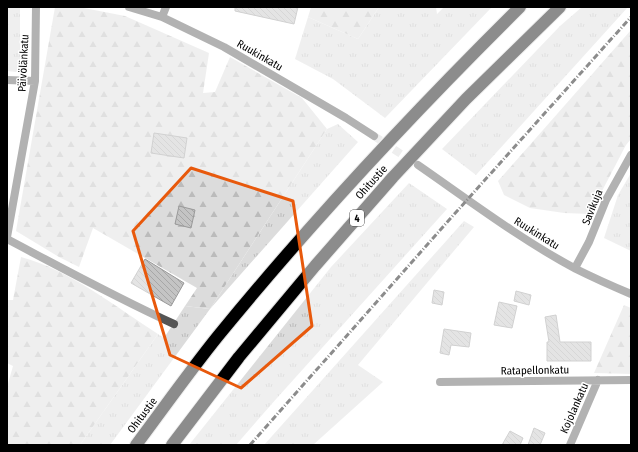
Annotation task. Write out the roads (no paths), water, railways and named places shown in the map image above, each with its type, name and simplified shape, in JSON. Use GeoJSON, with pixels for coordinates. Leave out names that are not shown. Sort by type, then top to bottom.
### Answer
{"type":"FeatureCollection","features":[{"type":"Feature","properties":{"kind":"highway","name":"Ohitustie"},"geometry":{"type":"LineString","coordinates":[[136,445],[217,338],[291,249],[441,86],[520,7]]}},
{"type":"Feature","properties":{"kind":"highway","name":"Ohitustie"},"geometry":{"type":"LineString","coordinates":[[172,445],[239,357],[382,189],[466,99],[560,7]]}},
{"type":"Feature","properties":{"kind":"street","name":"Päivölänkatu"},"geometry":{"type":"LineString","coordinates":[[36,7],[35,81],[7,238],[130,303],[174,324]]}},
{"type":"Feature","properties":{"kind":"street","name":"Ruukinkatu"},"geometry":{"type":"LineString","coordinates":[[129,7],[162,17],[224,47],[374,136]]}},
{"type":"Feature","properties":{"kind":"street"},"geometry":{"type":"LineString","coordinates":[[162,17],[166,7]]}},
{"type":"Feature","properties":{"kind":"street"},"geometry":{"type":"LineString","coordinates":[[7,80],[35,81]]}},
{"type":"Feature","properties":{"kind":"street","name":"Savikuja"},"geometry":{"type":"LineString","coordinates":[[575,268],[584,255],[606,200],[631,155]]}},
{"type":"Feature","properties":{"kind":"street","name":"Ruukinkatu"},"geometry":{"type":"LineString","coordinates":[[418,166],[515,233],[575,268],[631,294]]}},
{"type":"Feature","properties":{"kind":"street","name":"Kojolankatu"},"geometry":{"type":"LineString","coordinates":[[570,445],[598,380]]}},
{"type":"Feature","properties":{"kind":"street","name":"Ratapellonkatu"},"geometry":{"type":"LineString","coordinates":[[440,382],[631,380]]}},
{"type":"Feature","properties":{"kind":"tunnel"},"geometry":{"type":"LineString","coordinates":[[374,136],[413,162]]}},
{"type":"Feature","properties":{"kind":"railway"},"geometry":{"type":"LineString","coordinates":[[250,445],[631,17]]}}]}
